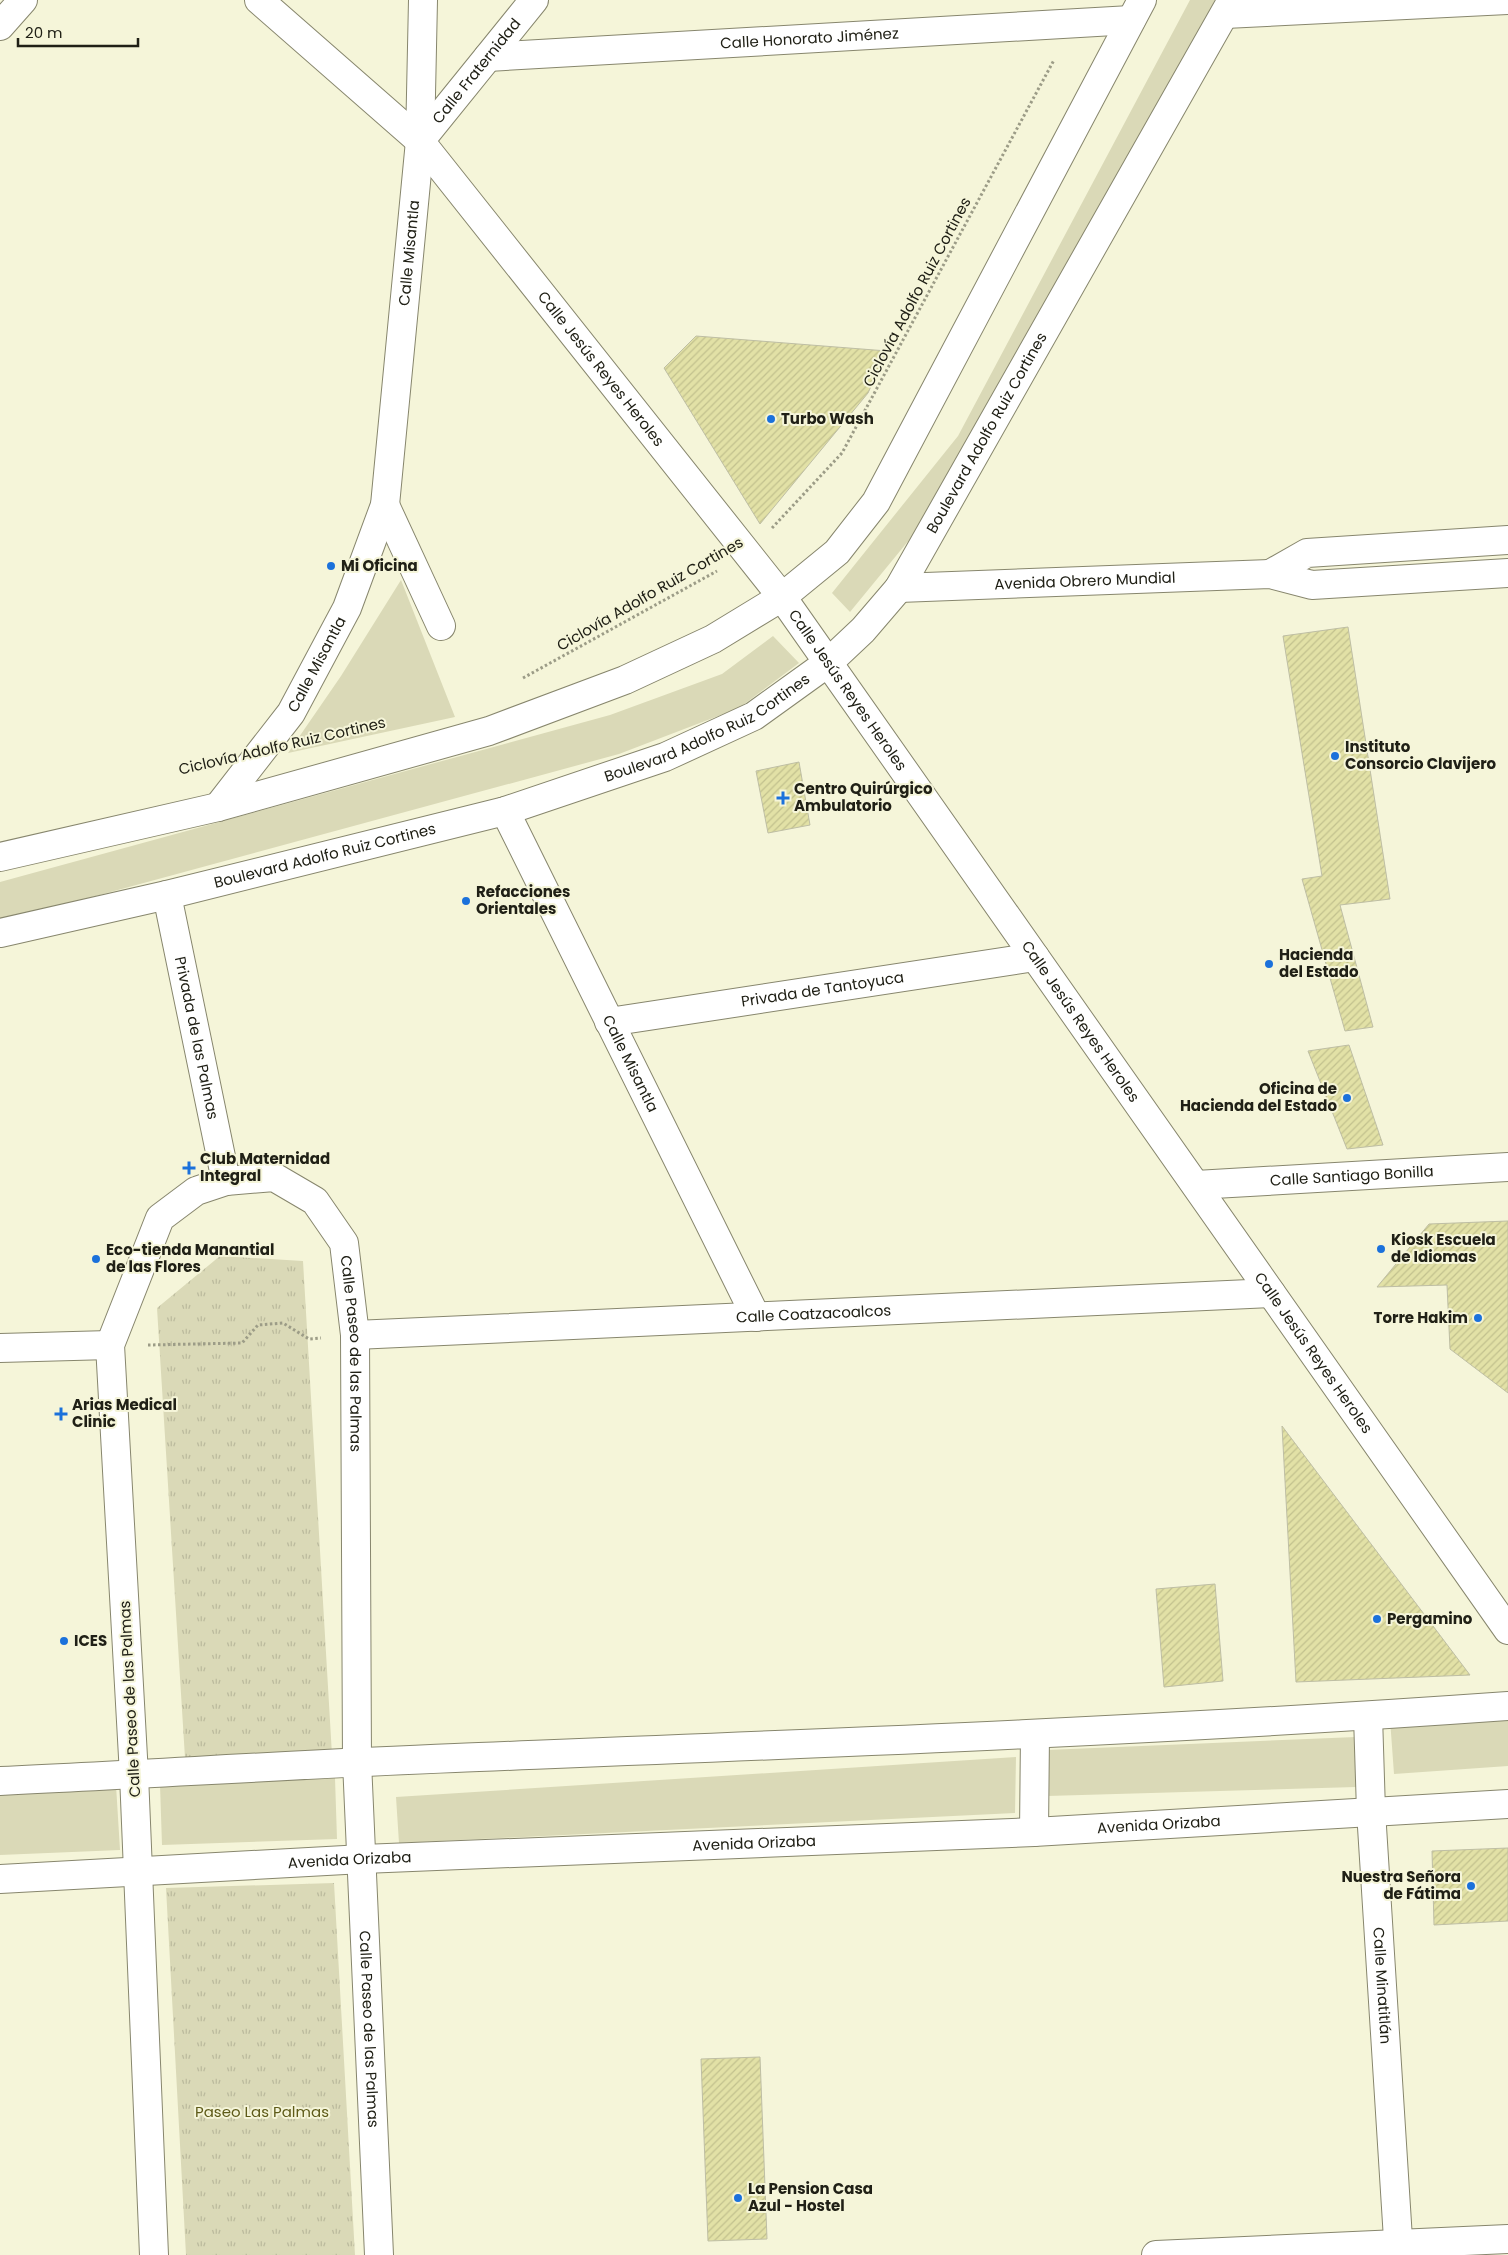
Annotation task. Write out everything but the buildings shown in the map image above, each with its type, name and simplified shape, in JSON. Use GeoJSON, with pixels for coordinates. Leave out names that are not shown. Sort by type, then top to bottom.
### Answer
{"type":"FeatureCollection","features":[{"type":"Feature","properties":{"kind":"street"},"geometry":{"type":"LineString","coordinates":[[0,26],[23,0]]}},
{"type":"Feature","properties":{"kind":"street","name":"Calle Jesús Reyes Heroles"},"geometry":{"type":"LineString","coordinates":[[259,0],[420,141],[782,596],[1508,1630]]}},
{"type":"Feature","properties":{"kind":"street","name":"Calle Misantla"},"geometry":{"type":"LineString","coordinates":[[218,807],[291,713],[347,608],[386,505],[420,141],[422,0]]}},
{"type":"Feature","properties":{"kind":"street","name":"Calle Fraternidad"},"geometry":{"type":"LineString","coordinates":[[420,141],[534,0]]}},
{"type":"Feature","properties":{"kind":"street"},"geometry":{"type":"LineString","coordinates":[[1228,7],[1508,0]]}},
{"type":"Feature","properties":{"kind":"street","name":"Boulevard Adolfo Ruiz Cortines"},"geometry":{"type":"LineString","coordinates":[[0,933],[167,895],[505,811],[665,757],[754,716],[829,662],[863,630],[899,588],[1228,7]]}},
{"type":"Feature","properties":{"kind":"street"},"geometry":{"type":"LineString","coordinates":[[0,857],[218,807],[489,731],[625,680],[714,639],[782,596],[836,552],[876,502],[1137,10]]}},
{"type":"Feature","properties":{"kind":"street","name":"Calle Honorato Jiménez"},"geometry":{"type":"LineString","coordinates":[[488,57],[1074,23],[1137,10]]}},
{"type":"Feature","properties":{"kind":"street","name":"Calle Misantla"},"geometry":{"type":"LineString","coordinates":[[386,505],[441,626]]}},
{"type":"Feature","properties":{"kind":"street","name":"Avenida Obrero Mundial"},"geometry":{"type":"LineString","coordinates":[[1270,574],[1307,553],[1508,540]]}},
{"type":"Feature","properties":{"kind":"street","name":"Avenida Obrero Mundial"},"geometry":{"type":"LineString","coordinates":[[899,588],[1270,574],[1312,585],[1508,573]]}},
{"type":"Feature","properties":{"kind":"street","name":"Calle Misantla"},"geometry":{"type":"LineString","coordinates":[[505,811],[756,1317]]}},
{"type":"Feature","properties":{"kind":"street","name":"Privada de las Palmas"},"geometry":{"type":"LineString","coordinates":[[167,895],[226,1181]]}},
{"type":"Feature","properties":{"kind":"street","name":"Privada de Tantoyuca"},"geometry":{"type":"LineString","coordinates":[[609,1022],[1035,956]]}},
{"type":"Feature","properties":{"kind":"street","name":"Calle Santiago Bonilla"},"geometry":{"type":"LineString","coordinates":[[1196,1185],[1508,1167]]}},
{"type":"Feature","properties":{"kind":"street","name":"Calle Paseo de las Palmas"},"geometry":{"type":"LineString","coordinates":[[154,2255],[139,1872],[110,1345],[160,1218],[196,1191],[226,1181],[274,1177],[315,1202],[344,1243],[355,1335],[357,1762],[379,2255]]}},
{"type":"Feature","properties":{"kind":"street","name":"Calle Coatzacoalcos"},"geometry":{"type":"LineString","coordinates":[[355,1335],[1271,1293]]}},
{"type":"Feature","properties":{"kind":"street"},"geometry":{"type":"LineString","coordinates":[[0,1348],[110,1345]]}},
{"type":"Feature","properties":{"kind":"street"},"geometry":{"type":"LineString","coordinates":[[0,1781],[357,1762],[1035,1734],[1368,1716],[1508,1706]]}},
{"type":"Feature","properties":{"kind":"street","name":"Calle Minatitlán"},"geometry":{"type":"LineString","coordinates":[[1368,1716],[1371,1811],[1398,2250]]}},
{"type":"Feature","properties":{"kind":"street"},"geometry":{"type":"LineString","coordinates":[[1034,1832],[1035,1734]]}},
{"type":"Feature","properties":{"kind":"street","name":"Avenida Orizaba"},"geometry":{"type":"LineString","coordinates":[[0,1879],[362,1858],[1034,1832],[1508,1804]]}},
{"type":"Feature","properties":{"kind":"street"},"geometry":{"type":"LineString","coordinates":[[1156,2255],[1398,2250],[1508,2239]]}},
{"type":"Feature","properties":{"kind":"path","name":"Ciclovía Adolfo Ruiz Cortines"},"geometry":{"type":"LineString","coordinates":[[515,683],[748,553],[842,453],[1074,23]]}},
{"type":"Feature","properties":{"kind":"path"},"geometry":{"type":"LineString","coordinates":[[110,1345],[242,1344],[258,1325],[283,1323],[309,1339],[355,1335]]}},
{"type":"Feature","properties":{"kind":"green space"},"geometry":{"type":"Polygon","coordinates":[[[1190,0],[1215,0],[987,445],[850,612],[832,593],[958,436],[1190,0]]]}},
{"type":"Feature","properties":{"kind":"green space"},"geometry":{"type":"Polygon","coordinates":[[[401,580],[455,717],[288,753],[341,676],[401,580]]]}},
{"type":"Feature","properties":{"kind":"green space"},"geometry":{"type":"Polygon","coordinates":[[[773,636],[799,663],[739,708],[619,754],[0,922],[0,882],[610,715],[722,674],[773,636]]]}},
{"type":"Feature","properties":{"kind":"green space"},"geometry":{"type":"Polygon","coordinates":[[[220,1256],[303,1261],[332,1755],[185,1758],[157,1308],[220,1256]]]}},
{"type":"Feature","properties":{"kind":"green space"},"geometry":{"type":"Polygon","coordinates":[[[1508,1712],[1508,1766],[1394,1774],[1390,1719],[1508,1712]]]}},
{"type":"Feature","properties":{"kind":"green space"},"geometry":{"type":"Polygon","coordinates":[[[1356,1737],[1356,1787],[1047,1796],[1047,1750],[1356,1737]]]}},
{"type":"Feature","properties":{"kind":"green space"},"geometry":{"type":"Polygon","coordinates":[[[1016,1757],[1015,1813],[399,1843],[396,1797],[1016,1757]]]}},
{"type":"Feature","properties":{"kind":"green space"},"geometry":{"type":"Polygon","coordinates":[[[335,1778],[337,1839],[162,1845],[160,1785],[335,1778]]]}},
{"type":"Feature","properties":{"kind":"green space"},"geometry":{"type":"Polygon","coordinates":[[[116,1785],[120,1850],[0,1855],[0,1792],[116,1785]]]}},
{"type":"Feature","properties":{"kind":"green space","name":"Paseo Las Palmas"},"geometry":{"type":"Polygon","coordinates":[[[334,1883],[355,2255],[186,2255],[166,1888],[334,1883]]]}},
{"type":"Feature","properties":{"kind":"place","name":"Turbo Wash"},"geometry":{"type":"Point","coordinates":[771,419]}},
{"type":"Feature","properties":{"kind":"place","name":"Mi Oficina"},"geometry":{"type":"Point","coordinates":[331,566]}},
{"type":"Feature","properties":{"kind":"place","name":"Instituto Consorcio Clavijero"},"geometry":{"type":"Point","coordinates":[1335,756]}},
{"type":"Feature","properties":{"kind":"place","name":"Centro Quirúrgico Ambulatorio"},"geometry":{"type":"Point","coordinates":[783,798]}},
{"type":"Feature","properties":{"kind":"place","name":"Refacciones Orientales"},"geometry":{"type":"Point","coordinates":[466,901]}},
{"type":"Feature","properties":{"kind":"place","name":"Hacienda del Estado"},"geometry":{"type":"Point","coordinates":[1269,964]}},
{"type":"Feature","properties":{"kind":"place","name":"Oficina de Hacienda del Estado"},"geometry":{"type":"Point","coordinates":[1347,1098]}},
{"type":"Feature","properties":{"kind":"place","name":"Club Maternidad Integral"},"geometry":{"type":"Point","coordinates":[189,1168]}},
{"type":"Feature","properties":{"kind":"place","name":"Kiosk Escuela de Idiomas"},"geometry":{"type":"Point","coordinates":[1381,1249]}},
{"type":"Feature","properties":{"kind":"place","name":"Eco-tienda Manantial de las Flores"},"geometry":{"type":"Point","coordinates":[96,1259]}},
{"type":"Feature","properties":{"kind":"place","name":"Torre Hakim"},"geometry":{"type":"Point","coordinates":[1478,1318]}},
{"type":"Feature","properties":{"kind":"place","name":"Arias Medical Clinic"},"geometry":{"type":"Point","coordinates":[61,1414]}},
{"type":"Feature","properties":{"kind":"place","name":"Pergamino"},"geometry":{"type":"Point","coordinates":[1377,1619]}},
{"type":"Feature","properties":{"kind":"place","name":"ICES"},"geometry":{"type":"Point","coordinates":[64,1641]}},
{"type":"Feature","properties":{"kind":"place","name":"Nuestra Señora de Fátima"},"geometry":{"type":"Point","coordinates":[1471,1886]}},
{"type":"Feature","properties":{"kind":"place","name":"La Pension Casa Azul - Hostel"},"geometry":{"type":"Point","coordinates":[738,2198]}}]}
